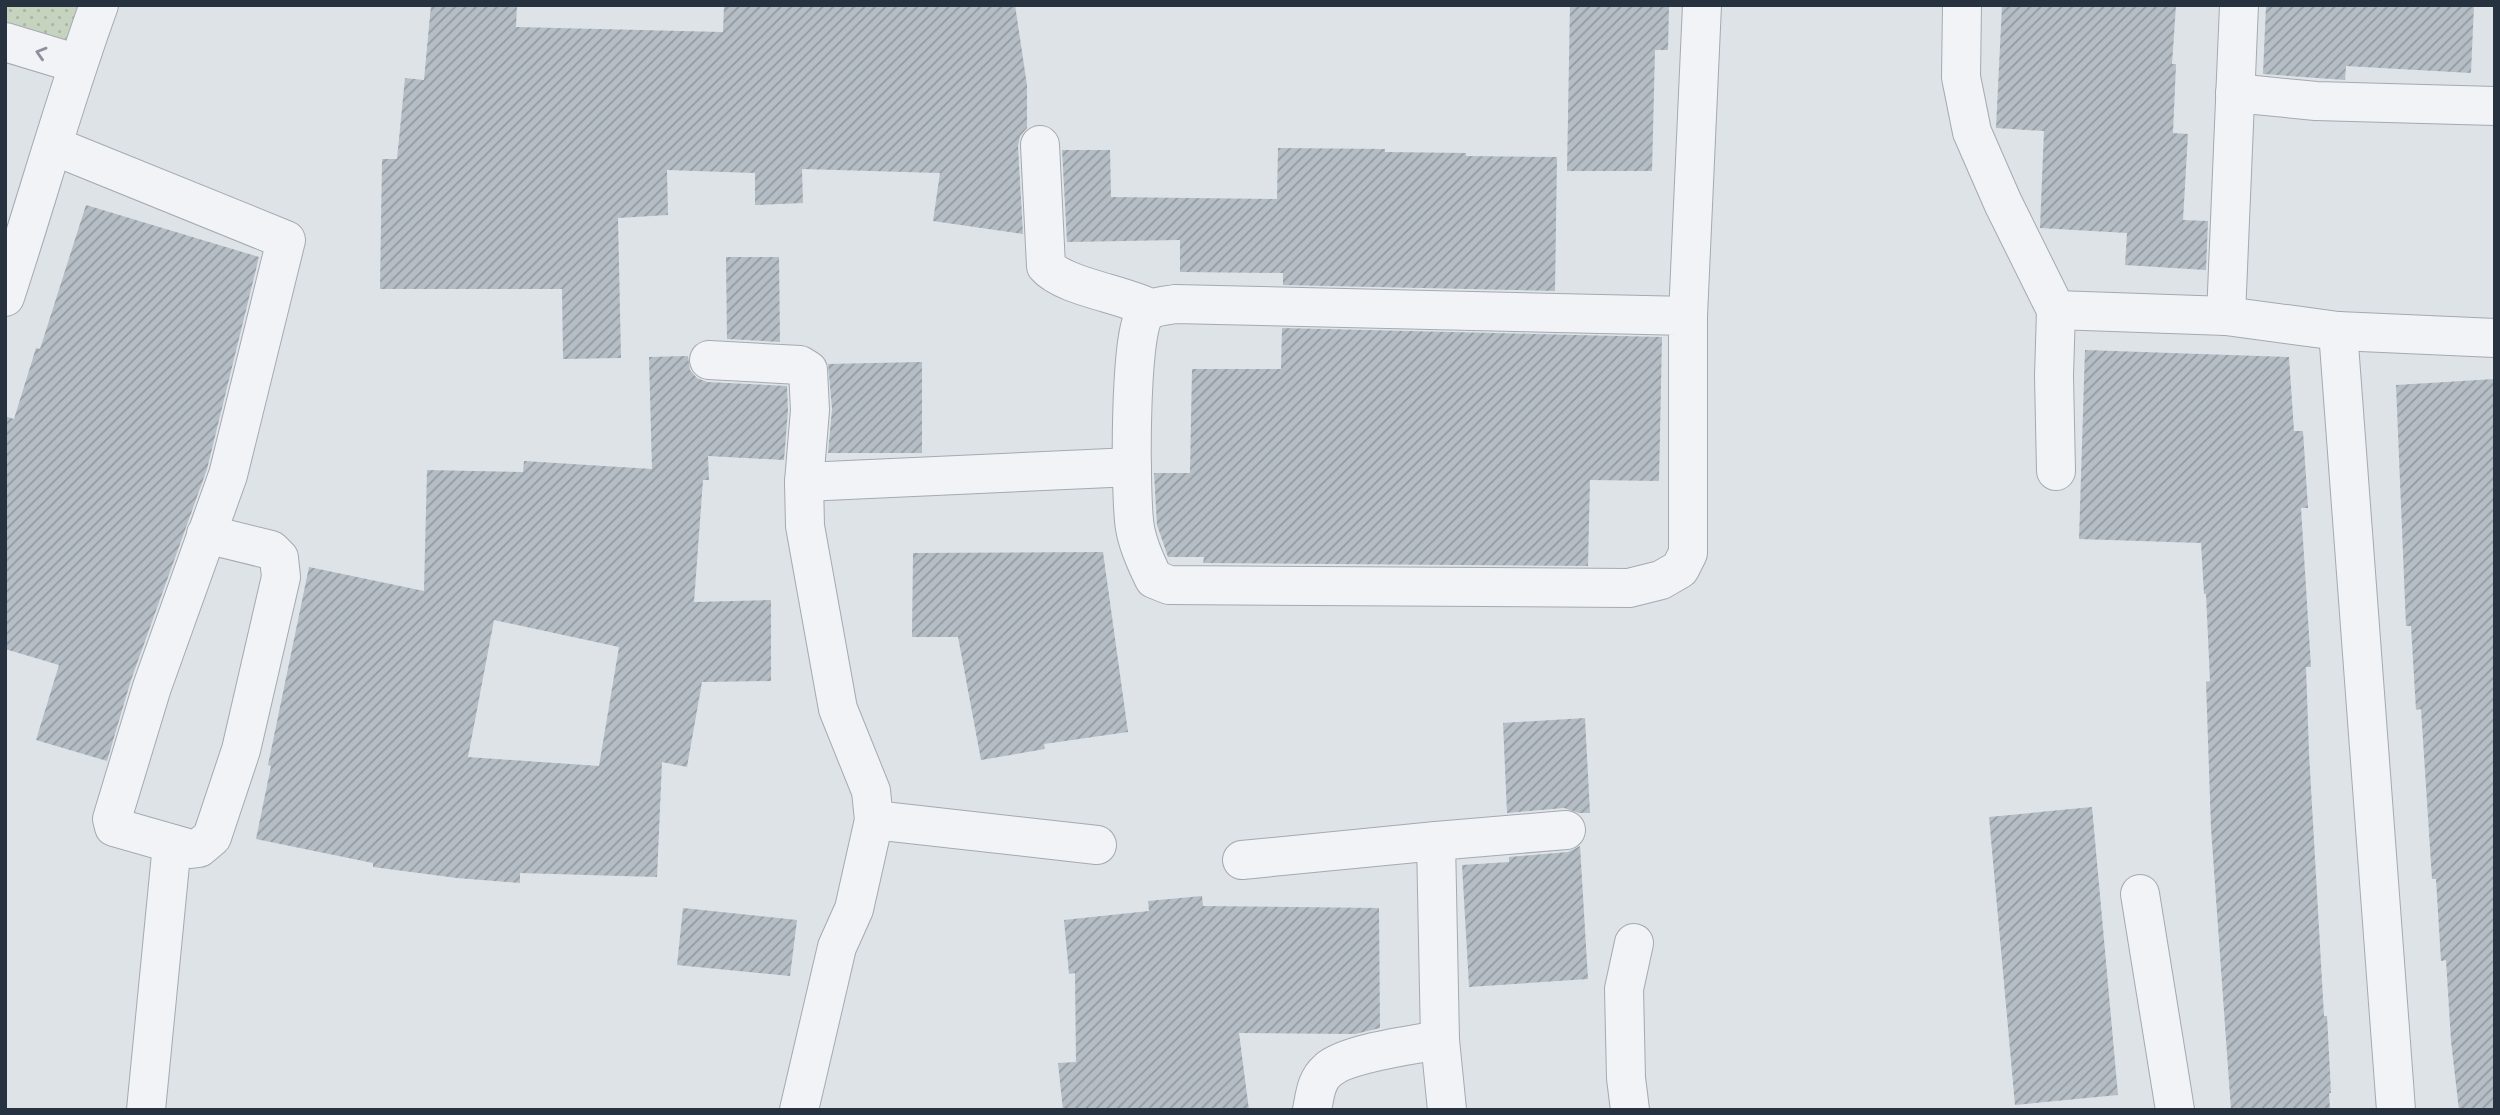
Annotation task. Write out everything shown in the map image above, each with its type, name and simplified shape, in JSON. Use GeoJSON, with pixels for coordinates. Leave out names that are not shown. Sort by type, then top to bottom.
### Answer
{"type":"FeatureCollection","features":[{"type":"Feature","properties":{"kind":"street"},"geometry":{"type":"LineString","coordinates":[[5,297],[99,5]]}},
{"type":"Feature","properties":{"kind":"street"},"geometry":{"type":"LineString","coordinates":[[1688,316],[1175,304],[1152,309],[1143,315],[1136,338],[1132,467],[1135,529],[1154,579],[1170,585],[1629,588],[1653,583],[1680,569],[1688,553],[1688,316],[1702,5]]}},
{"type":"Feature","properties":{"kind":"street"},"geometry":{"type":"LineString","coordinates":[[1962,5],[1961,76],[1972,132],[2003,203],[2056,310],[2056,471]]}},
{"type":"Feature","properties":{"kind":"street"},"geometry":{"type":"LineString","coordinates":[[2227,316],[2239,5]]}},
{"type":"Feature","properties":{"kind":"street"},"geometry":{"type":"LineString","coordinates":[[5,42],[78,64]]}},
{"type":"Feature","properties":{"kind":"street"},"geometry":{"type":"LineString","coordinates":[[2235,93],[2316,101],[2495,106]]}},
{"type":"Feature","properties":{"kind":"street"},"geometry":{"type":"LineString","coordinates":[[1040,145],[1046,266],[1053,274],[1062,278],[1118,294],[1152,309]]}},
{"type":"Feature","properties":{"kind":"street"},"geometry":{"type":"LineString","coordinates":[[54,146],[286,240],[228,475],[206,534],[152,687],[112,819],[114,827],[191,849],[200,848],[212,837],[241,750],[281,577],[279,558],[271,550],[206,534]]}},
{"type":"Feature","properties":{"kind":"street"},"geometry":{"type":"LineString","coordinates":[[2056,310],[2227,316],[2339,331],[2495,338]]}},
{"type":"Feature","properties":{"kind":"street"},"geometry":{"type":"LineString","coordinates":[[2339,331],[2396,1110]]}},
{"type":"Feature","properties":{"kind":"street"},"geometry":{"type":"LineString","coordinates":[[709,360],[800,365],[808,370],[810,410],[804,481],[805,526],[838,709],[871,791],[874,820],[854,909],[837,947],[799,1110]]}},
{"type":"Feature","properties":{"kind":"street"},"geometry":{"type":"LineString","coordinates":[[804,481],[1132,467]]}},
{"type":"Feature","properties":{"kind":"street"},"geometry":{"type":"LineString","coordinates":[[874,820],[1097,845]]}},
{"type":"Feature","properties":{"kind":"street"},"geometry":{"type":"LineString","coordinates":[[1242,860],[1566,830]]}},
{"type":"Feature","properties":{"kind":"street"},"geometry":{"type":"LineString","coordinates":[[1436,841],[1440,1040],[1447,1110]]}},
{"type":"Feature","properties":{"kind":"street"},"geometry":{"type":"LineString","coordinates":[[146,1110],[172,844]]}},
{"type":"Feature","properties":{"kind":"street"},"geometry":{"type":"LineString","coordinates":[[2140,894],[2175,1110]]}},
{"type":"Feature","properties":{"kind":"street"},"geometry":{"type":"LineString","coordinates":[[1630,1110],[1626,1078],[1624,989],[1634,943]]}},
{"type":"Feature","properties":{"kind":"street"},"geometry":{"type":"LineString","coordinates":[[1312,1110],[1317,1085],[1328,1070],[1342,1061],[1440,1040]]}},
{"type":"Feature","properties":{"kind":"green space"},"geometry":{"type":"Polygon","coordinates":[[[5,5],[99,5],[78,64],[5,42],[5,5]]]}},
{"type":"Feature","properties":{"kind":"building"},"geometry":{"type":"Polygon","coordinates":[[[431,5],[517,5],[516,27],[723,32],[724,5],[1015,5],[1027,85],[1027,128],[1020,136],[1018,146],[1023,234],[933,221],[940,173],[802,169],[803,203],[755,205],[755,173],[667,170],[668,215],[618,218],[621,358],[563,359],[562,289],[380,289],[382,159],[397,159],[405,78],[424,80],[431,5]]]}},
{"type":"Feature","properties":{"kind":"building"},"geometry":{"type":"Polygon","coordinates":[[[1570,5],[1669,6],[1668,50],[1655,50],[1652,171],[1567,171],[1570,5]]]}},
{"type":"Feature","properties":{"kind":"building"},"geometry":{"type":"Polygon","coordinates":[[[2002,5],[2176,5],[2172,64],[2176,64],[2173,133],[2188,134],[2183,220],[2208,221],[2206,270],[2125,265],[2127,233],[2040,228],[2044,131],[1996,128],[2002,5]]]}},
{"type":"Feature","properties":{"kind":"building"},"geometry":{"type":"Polygon","coordinates":[[[2266,5],[2474,5],[2471,73],[2346,66],[2345,80],[2263,74],[2266,5]]]}},
{"type":"Feature","properties":{"kind":"building"},"geometry":{"type":"Polygon","coordinates":[[[1278,148],[1385,149],[1385,152],[1466,153],[1466,156],[1557,157],[1555,291],[1283,285],[1283,273],[1180,272],[1180,240],[1067,242],[1062,150],[1110,150],[1111,197],[1277,199],[1278,148]]]}},
{"type":"Feature","properties":{"kind":"building"},"geometry":{"type":"Polygon","coordinates":[[[86,205],[259,257],[207,469],[131,680],[107,761],[36,740],[59,665],[5,649],[5,416],[14,419],[36,348],[40,349],[86,205]]]}},
{"type":"Feature","properties":{"kind":"building"},"geometry":{"type":"Polygon","coordinates":[[[726,257],[779,257],[780,342],[727,339],[726,257]]]}},
{"type":"Feature","properties":{"kind":"building"},"geometry":{"type":"Polygon","coordinates":[[[1282,328],[1662,337],[1659,481],[1590,480],[1588,566],[1203,563],[1204,557],[1168,557],[1157,525],[1154,473],[1190,473],[1192,369],[1281,369],[1282,328]]]}},
{"type":"Feature","properties":{"kind":"building"},"geometry":{"type":"Polygon","coordinates":[[[2085,350],[2289,357],[2294,431],[2303,431],[2308,508],[2301,508],[2311,667],[2306,667],[2309,753],[2324,1016],[2327,1016],[2330,1110],[2231,1110],[2211,828],[2206,682],[2210,681],[2201,543],[2079,539],[2085,350]]]}},
{"type":"Feature","properties":{"kind":"building"},"geometry":{"type":"Polygon","coordinates":[[[688,356],[690,370],[697,378],[707,382],[787,386],[788,410],[784,460],[708,456],[709,480],[703,480],[694,602],[771,600],[771,681],[702,682],[687,767],[662,762],[657,877],[520,873],[520,883],[457,878],[373,867],[373,863],[256,839],[271,766],[268,765],[309,567],[424,591],[427,470],[523,472],[524,461],[652,469],[649,357],[688,356]],[[494,620],[468,757],[599,766],[619,647],[494,620]]]}},
{"type":"Feature","properties":{"kind":"building"},"geometry":{"type":"Polygon","coordinates":[[[922,362],[922,453],[828,453],[832,409],[828,364],[922,362]]]}},
{"type":"Feature","properties":{"kind":"building"},"geometry":{"type":"Polygon","coordinates":[[[2495,379],[2495,1110],[2459,1110],[2446,960],[2441,961],[2436,879],[2432,879],[2421,709],[2416,710],[2411,626],[2406,626],[2396,385],[2495,379]]]}},
{"type":"Feature","properties":{"kind":"building"},"geometry":{"type":"Polygon","coordinates":[[[1103,552],[1128,732],[1044,744],[1045,749],[981,760],[958,637],[912,637],[913,553],[1103,552]]]}},
{"type":"Feature","properties":{"kind":"building"},"geometry":{"type":"Polygon","coordinates":[[[1585,718],[1590,813],[1564,808],[1507,813],[1503,723],[1585,718]]]}},
{"type":"Feature","properties":{"kind":"building"},"geometry":{"type":"Polygon","coordinates":[[[2092,807],[2118,1095],[2015,1105],[1989,817],[2092,807]]]}},
{"type":"Feature","properties":{"kind":"building"},"geometry":{"type":"Polygon","coordinates":[[[1580,846],[1588,979],[1469,987],[1462,865],[1509,862],[1509,857],[1568,852],[1580,846]]]}},
{"type":"Feature","properties":{"kind":"building"},"geometry":{"type":"Polygon","coordinates":[[[1202,896],[1203,906],[1379,908],[1380,1028],[1355,1034],[1239,1033],[1249,1110],[1063,1110],[1058,1063],[1076,1062],[1075,973],[1069,974],[1064,920],[1149,911],[1148,901],[1202,896]]]}},
{"type":"Feature","properties":{"kind":"building"},"geometry":{"type":"Polygon","coordinates":[[[683,908],[797,920],[790,976],[677,965],[683,908]]]}}]}
